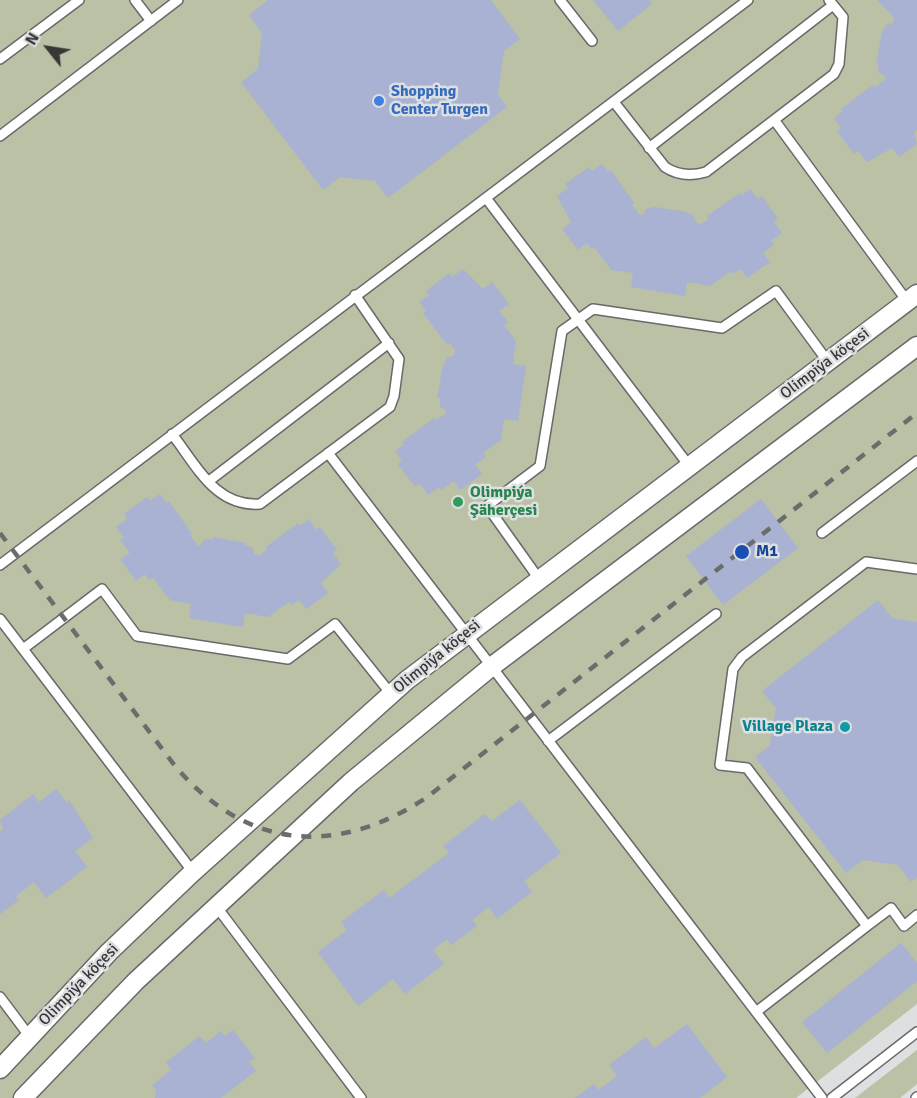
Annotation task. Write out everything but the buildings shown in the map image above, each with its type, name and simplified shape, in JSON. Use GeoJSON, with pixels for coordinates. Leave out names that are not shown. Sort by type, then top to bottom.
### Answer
{"type":"FeatureCollection","features":[{"type":"Feature","properties":{"kind":"street","name":"Olimpiýa köçesi"},"geometry":{"type":"LineString","coordinates":[[0,1069],[109,952],[193,872],[391,694],[467,633],[912,298]]}},
{"type":"Feature","properties":{"kind":"street"},"geometry":{"type":"LineString","coordinates":[[23,1098],[136,981],[351,782],[491,667],[917,346]]}},
{"type":"Feature","properties":{"kind":"lane"},"geometry":{"type":"LineString","coordinates":[[0,59],[79,0]]}},
{"type":"Feature","properties":{"kind":"lane"},"geometry":{"type":"LineString","coordinates":[[135,0],[151,21]]}},
{"type":"Feature","properties":{"kind":"lane"},"geometry":{"type":"LineString","coordinates":[[0,136],[178,0]]}},
{"type":"Feature","properties":{"kind":"lane"},"geometry":{"type":"LineString","coordinates":[[560,0],[592,41]]}},
{"type":"Feature","properties":{"kind":"lane"},"geometry":{"type":"LineString","coordinates":[[0,565],[748,0]]}},
{"type":"Feature","properties":{"kind":"lane"},"geometry":{"type":"LineString","coordinates":[[614,102],[650,148],[673,172],[694,175],[706,172],[834,74],[839,64],[843,17],[831,3],[650,148]]}},
{"type":"Feature","properties":{"kind":"lane"},"geometry":{"type":"LineString","coordinates":[[775,121],[912,298]]}},
{"type":"Feature","properties":{"kind":"lane"},"geometry":{"type":"LineString","coordinates":[[486,198],[690,467]]}},
{"type":"Feature","properties":{"kind":"lane"},"geometry":{"type":"LineString","coordinates":[[539,579],[487,506],[540,466],[562,331],[592,309],[722,328],[776,291],[828,362]]}},
{"type":"Feature","properties":{"kind":"lane"},"geometry":{"type":"LineString","coordinates":[[172,434],[219,495],[236,502],[260,504],[390,407],[394,396],[399,359],[355,295]]}},
{"type":"Feature","properties":{"kind":"lane"},"geometry":{"type":"LineString","coordinates":[[209,481],[389,342]]}},
{"type":"Feature","properties":{"kind":"lane"},"geometry":{"type":"LineString","coordinates":[[328,453],[822,1098]]}},
{"type":"Feature","properties":{"kind":"lane"},"geometry":{"type":"LineString","coordinates":[[822,533],[917,461]]}},
{"type":"Feature","properties":{"kind":"lane"},"geometry":{"type":"LineString","coordinates":[[867,926],[747,768],[720,765],[733,669],[742,657],[866,562],[917,569]]}},
{"type":"Feature","properties":{"kind":"lane"},"geometry":{"type":"LineString","coordinates":[[23,649],[102,589],[137,636],[288,659],[335,624],[391,694]]}},
{"type":"Feature","properties":{"kind":"lane"},"geometry":{"type":"LineString","coordinates":[[548,741],[716,614]]}},
{"type":"Feature","properties":{"kind":"lane"},"geometry":{"type":"LineString","coordinates":[[0,619],[193,872]]}},
{"type":"Feature","properties":{"kind":"lane"},"geometry":{"type":"LineString","coordinates":[[216,905],[361,1098]]}},
{"type":"Feature","properties":{"kind":"lane"},"geometry":{"type":"LineString","coordinates":[[756,1012],[891,908],[904,926],[917,915]]}},
{"type":"Feature","properties":{"kind":"lane"},"geometry":{"type":"LineString","coordinates":[[0,997],[30,1036]]}},
{"type":"Feature","properties":{"kind":"lane"},"geometry":{"type":"LineString","coordinates":[[832,1098],[917,1032]]}},
{"type":"Feature","properties":{"kind":"green space","name":"Olimpiýa Şäherçesi"},"geometry":{"type":"Polygon","coordinates":[[[0,0],[917,0],[917,1004],[796,1098],[0,1098],[0,0]]]}},
{"type":"Feature","properties":{"kind":"green space"},"geometry":{"type":"Polygon","coordinates":[[[917,1050],[917,1084],[900,1098],[855,1098],[917,1050]]]}},
{"type":"Feature","properties":{"kind":"railway"},"geometry":{"type":"LineString","coordinates":[[0,533],[175,766],[203,794],[232,815],[262,829],[293,836],[326,836],[359,830],[392,817],[426,798],[917,413]]}},
{"type":"Feature","properties":{"kind":"place","name":"Shopping Center Turgen"},"geometry":{"type":"Point","coordinates":[379,101]}},
{"type":"Feature","properties":{"kind":"place","name":"Olimpiýa Şäherçesi"},"geometry":{"type":"Point","coordinates":[458,502]}},
{"type":"Feature","properties":{"kind":"place","name":"M1"},"geometry":{"type":"Point","coordinates":[742,552]}},
{"type":"Feature","properties":{"kind":"place","name":"Village Plaza"},"geometry":{"type":"Point","coordinates":[845,727]}}]}
